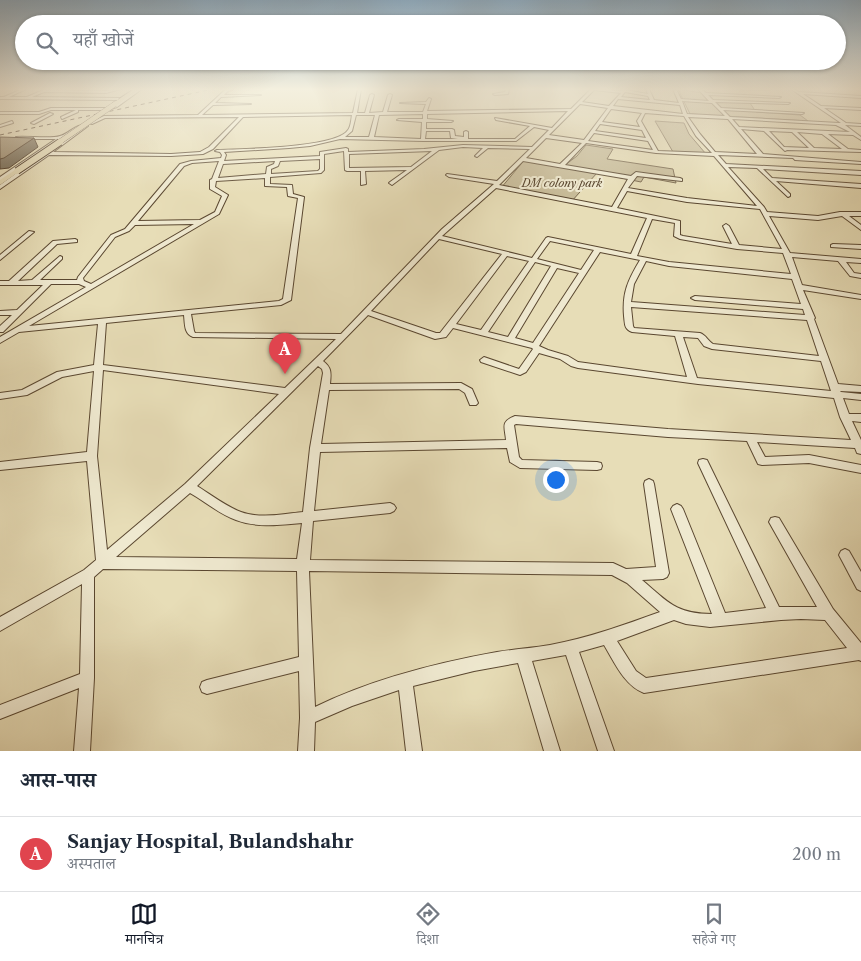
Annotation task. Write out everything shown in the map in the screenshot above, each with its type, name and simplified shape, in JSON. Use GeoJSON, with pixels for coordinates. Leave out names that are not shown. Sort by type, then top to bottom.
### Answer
{"type":"FeatureCollection","features":[{"type":"Feature","properties":{"kind":"main road"},"geometry":{"type":"LineString","coordinates":[[0,183],[17,169],[83,124]]}},
{"type":"Feature","properties":{"kind":"street"},"geometry":{"type":"LineString","coordinates":[[0,187],[89,124]]}},
{"type":"Feature","properties":{"kind":"street"},"geometry":{"type":"LineString","coordinates":[[207,151],[234,124]]}},
{"type":"Feature","properties":{"kind":"street"},"geometry":{"type":"LineString","coordinates":[[338,139],[350,131],[351,124]]}},
{"type":"Feature","properties":{"kind":"street"},"geometry":{"type":"LineString","coordinates":[[371,139],[374,124]]}},
{"type":"Feature","properties":{"kind":"street"},"geometry":{"type":"LineString","coordinates":[[423,140],[424,124]]}},
{"type":"Feature","properties":{"kind":"street"},"geometry":{"type":"LineString","coordinates":[[523,124],[533,126],[548,133],[585,142],[656,152],[761,155],[861,163]]}},
{"type":"Feature","properties":{"kind":"street"},"geometry":{"type":"LineString","coordinates":[[0,624],[88,574],[189,487],[343,337],[438,236],[496,185],[557,124]]}},
{"type":"Feature","properties":{"kind":"street"},"geometry":{"type":"LineString","coordinates":[[561,166],[585,142],[599,124]]}},
{"type":"Feature","properties":{"kind":"street"},"geometry":{"type":"LineString","coordinates":[[608,124],[643,129]]}},
{"type":"Feature","properties":{"kind":"street"},"geometry":{"type":"LineString","coordinates":[[641,124],[656,152]]}},
{"type":"Feature","properties":{"kind":"street"},"geometry":{"type":"LineString","coordinates":[[597,466],[520,464],[514,459],[509,423],[515,420],[859,447],[845,417],[787,253],[764,211],[698,135],[691,124]]}},
{"type":"Feature","properties":{"kind":"street"},"geometry":{"type":"LineString","coordinates":[[734,124],[761,155]]}},
{"type":"Feature","properties":{"kind":"street"},"geometry":{"type":"LineString","coordinates":[[840,124],[861,139]]}},
{"type":"Feature","properties":{"kind":"street"},"geometry":{"type":"LineString","coordinates":[[848,124],[861,125]]}},
{"type":"Feature","properties":{"kind":"street"},"geometry":{"type":"LineString","coordinates":[[0,179],[77,127],[86,126]]}},
{"type":"Feature","properties":{"kind":"street"},"geometry":{"type":"LineString","coordinates":[[39,152],[171,155],[315,144],[338,139],[516,140],[533,126]]}},
{"type":"Feature","properties":{"kind":"street"},"geometry":{"type":"LineString","coordinates":[[738,128],[861,133]]}},
{"type":"Feature","properties":{"kind":"street"},"geometry":{"type":"LineString","coordinates":[[424,130],[452,130],[453,137],[455,138],[466,138],[466,132]]}},
{"type":"Feature","properties":{"kind":"street"},"geometry":{"type":"LineString","coordinates":[[766,130],[806,169]]}},
{"type":"Feature","properties":{"kind":"street"},"geometry":{"type":"LineString","coordinates":[[793,131],[813,148]]}},
{"type":"Feature","properties":{"kind":"street"},"geometry":{"type":"LineString","coordinates":[[593,132],[649,140]]}},
{"type":"Feature","properties":{"kind":"street"},"geometry":{"type":"LineString","coordinates":[[824,132],[846,150]]}},
{"type":"Feature","properties":{"kind":"street"},"geometry":{"type":"LineString","coordinates":[[12,138],[61,138]]}},
{"type":"Feature","properties":{"kind":"street"},"geometry":{"type":"LineString","coordinates":[[338,139],[337,143],[344,146],[347,151],[347,170],[412,168]]}},
{"type":"Feature","properties":{"kind":"street"},"geometry":{"type":"LineString","coordinates":[[213,180],[319,172],[322,170],[323,152],[437,149],[455,146],[534,148]]}},
{"type":"Feature","properties":{"kind":"street"},"geometry":{"type":"LineString","coordinates":[[477,156],[488,146]]}},
{"type":"Feature","properties":{"kind":"street"},"geometry":{"type":"LineString","coordinates":[[783,148],[861,151]]}},
{"type":"Feature","properties":{"kind":"street"},"geometry":{"type":"LineString","coordinates":[[392,183],[437,149]]}},
{"type":"Feature","properties":{"kind":"street"},"geometry":{"type":"LineString","coordinates":[[2,335],[17,330],[217,213],[224,198],[224,193],[212,188],[213,180],[224,155],[221,151]]}},
{"type":"Feature","properties":{"kind":"street"},"geometry":{"type":"LineString","coordinates":[[80,282],[80,278],[113,236],[126,232],[184,164],[322,158]]}},
{"type":"Feature","properties":{"kind":"street"},"geometry":{"type":"LineString","coordinates":[[522,159],[632,178]]}},
{"type":"Feature","properties":{"kind":"street"},"geometry":{"type":"LineString","coordinates":[[17,330],[281,304],[287,300],[301,196],[290,195],[290,186],[267,185],[270,167],[276,165],[278,160]]}},
{"type":"Feature","properties":{"kind":"street"},"geometry":{"type":"LineString","coordinates":[[724,165],[861,173]]}},
{"type":"Feature","properties":{"kind":"street"},"geometry":{"type":"LineString","coordinates":[[758,166],[788,195]]}},
{"type":"Feature","properties":{"kind":"street"},"geometry":{"type":"LineString","coordinates":[[0,170],[17,169]]}},
{"type":"Feature","properties":{"kind":"street"},"geometry":{"type":"LineString","coordinates":[[363,170],[363,184]]}},
{"type":"Feature","properties":{"kind":"street"},"geometry":{"type":"LineString","coordinates":[[612,210],[634,175],[640,174],[680,180]]}},
{"type":"Feature","properties":{"kind":"street"},"geometry":{"type":"LineString","coordinates":[[449,175],[612,210],[678,222],[676,235],[679,238],[737,247],[861,261]]}},
{"type":"Feature","properties":{"kind":"street"},"geometry":{"type":"LineString","coordinates":[[773,179],[858,186],[861,191]]}},
{"type":"Feature","properties":{"kind":"street"},"geometry":{"type":"LineString","coordinates":[[625,189],[687,200],[818,218],[843,214],[861,214]]}},
{"type":"Feature","properties":{"kind":"street"},"geometry":{"type":"LineString","coordinates":[[843,214],[861,228]]}},
{"type":"Feature","properties":{"kind":"street"},"geometry":{"type":"LineString","coordinates":[[634,256],[650,217]]}},
{"type":"Feature","properties":{"kind":"street"},"geometry":{"type":"LineString","coordinates":[[134,223],[202,222]]}},
{"type":"Feature","properties":{"kind":"street"},"geometry":{"type":"LineString","coordinates":[[726,226],[737,247]]}},
{"type":"Feature","properties":{"kind":"street"},"geometry":{"type":"LineString","coordinates":[[0,258],[31,232]]}},
{"type":"Feature","properties":{"kind":"street"},"geometry":{"type":"LineString","coordinates":[[438,236],[583,272]]}},
{"type":"Feature","properties":{"kind":"street"},"geometry":{"type":"LineString","coordinates":[[483,333],[548,239],[699,268],[796,277]]}},
{"type":"Feature","properties":{"kind":"street"},"geometry":{"type":"LineString","coordinates":[[11,283],[55,242],[75,241]]}},
{"type":"Feature","properties":{"kind":"street"},"geometry":{"type":"LineString","coordinates":[[833,246],[861,247]]}},
{"type":"Feature","properties":{"kind":"street"},"geometry":{"type":"LineString","coordinates":[[484,360],[520,372],[598,249]]}},
{"type":"Feature","properties":{"kind":"street"},"geometry":{"type":"LineString","coordinates":[[366,312],[435,336],[446,334],[506,253]]}},
{"type":"Feature","properties":{"kind":"street"},"geometry":{"type":"LineString","coordinates":[[34,282],[60,258]]}},
{"type":"Feature","properties":{"kind":"street"},"geometry":{"type":"LineString","coordinates":[[644,258],[631,281],[626,298],[629,327],[632,330],[700,336],[707,344],[712,346],[825,359]]}},
{"type":"Feature","properties":{"kind":"street"},"geometry":{"type":"LineString","coordinates":[[841,260],[852,274],[861,276]]}},
{"type":"Feature","properties":{"kind":"street"},"geometry":{"type":"LineString","coordinates":[[510,340],[555,265]]}},
{"type":"Feature","properties":{"kind":"street"},"geometry":{"type":"LineString","coordinates":[[2,335],[19,312],[50,282]]}},
{"type":"Feature","properties":{"kind":"street"},"geometry":{"type":"LineString","coordinates":[[0,283],[80,282],[91,286]]}},
{"type":"Feature","properties":{"kind":"street"},"geometry":{"type":"LineString","coordinates":[[800,287],[861,297]]}},
{"type":"Feature","properties":{"kind":"street"},"geometry":{"type":"LineString","coordinates":[[696,298],[807,307]]}},
{"type":"Feature","properties":{"kind":"street"},"geometry":{"type":"LineString","coordinates":[[627,304],[811,318]]}},
{"type":"Feature","properties":{"kind":"street"},"geometry":{"type":"LineString","coordinates":[[0,313],[19,312]]}},
{"type":"Feature","properties":{"kind":"street"},"geometry":{"type":"LineString","coordinates":[[187,313],[191,334],[196,335],[343,337]]}},
{"type":"Feature","properties":{"kind":"street"},"geometry":{"type":"LineString","coordinates":[[102,321],[92,456],[102,563]]}},
{"type":"Feature","properties":{"kind":"street"},"geometry":{"type":"LineString","coordinates":[[452,325],[565,357],[575,364],[693,380],[836,391],[861,389]]}},
{"type":"Feature","properties":{"kind":"street"},"geometry":{"type":"LineString","coordinates":[[678,334],[693,380]]}},
{"type":"Feature","properties":{"kind":"street"},"geometry":{"type":"LineString","coordinates":[[306,751],[308,718],[303,565],[315,448],[326,387],[326,368],[318,361]]}},
{"type":"Feature","properties":{"kind":"street"},"geometry":{"type":"LineString","coordinates":[[0,396],[24,393],[60,374],[100,367],[287,392]]}},
{"type":"Feature","properties":{"kind":"street"},"geometry":{"type":"LineString","coordinates":[[326,387],[455,386],[469,391],[473,403]]}},
{"type":"Feature","properties":{"kind":"street"},"geometry":{"type":"LineString","coordinates":[[836,391],[861,397]]}},
{"type":"Feature","properties":{"kind":"street"},"geometry":{"type":"LineString","coordinates":[[845,417],[861,418]]}},
{"type":"Feature","properties":{"kind":"street"},"geometry":{"type":"LineString","coordinates":[[750,438],[762,461],[809,459],[861,469]]}},
{"type":"Feature","properties":{"kind":"street"},"geometry":{"type":"LineString","coordinates":[[315,448],[511,444]]}},
{"type":"Feature","properties":{"kind":"street"},"geometry":{"type":"LineString","coordinates":[[0,466],[92,456]]}},
{"type":"Feature","properties":{"kind":"street"},"geometry":{"type":"LineString","coordinates":[[703,463],[776,614]]}},
{"type":"Feature","properties":{"kind":"street"},"geometry":{"type":"LineString","coordinates":[[102,563],[597,568],[627,574],[663,573],[649,484]]}},
{"type":"Feature","properties":{"kind":"street"},"geometry":{"type":"LineString","coordinates":[[189,487],[238,516],[256,520],[308,517],[390,508]]}},
{"type":"Feature","properties":{"kind":"street"},"geometry":{"type":"LineString","coordinates":[[677,509],[720,619]]}},
{"type":"Feature","properties":{"kind":"street"},"geometry":{"type":"LineString","coordinates":[[775,522],[828,614],[860,654]]}},
{"type":"Feature","properties":{"kind":"street"},"geometry":{"type":"LineString","coordinates":[[845,555],[861,585]]}},
{"type":"Feature","properties":{"kind":"street"},"geometry":{"type":"LineString","coordinates":[[82,751],[87,678],[88,574]]}},
{"type":"Feature","properties":{"kind":"street"},"geometry":{"type":"LineString","coordinates":[[627,574],[674,614],[684,617],[720,619],[776,614],[828,614]]}},
{"type":"Feature","properties":{"kind":"street"},"geometry":{"type":"LineString","coordinates":[[308,718],[341,702],[405,682],[497,659],[570,647],[607,637],[674,614]]}},
{"type":"Feature","properties":{"kind":"street"},"geometry":{"type":"LineString","coordinates":[[607,637],[631,676],[644,686],[860,654]]}},
{"type":"Feature","properties":{"kind":"street"},"geometry":{"type":"LineString","coordinates":[[570,647],[606,751]]}},
{"type":"Feature","properties":{"kind":"street"},"geometry":{"type":"LineString","coordinates":[[523,655],[552,751]]}},
{"type":"Feature","properties":{"kind":"street"},"geometry":{"type":"LineString","coordinates":[[207,687],[306,662]]}},
{"type":"Feature","properties":{"kind":"street"},"geometry":{"type":"LineString","coordinates":[[0,712],[87,678]]}},
{"type":"Feature","properties":{"kind":"street"},"geometry":{"type":"LineString","coordinates":[[405,682],[414,751]]}},
{"type":"Feature","properties":{"kind":"green space"},"geometry":{"type":"Polygon","coordinates":[[[657,124],[684,124],[689,134],[706,154],[673,152],[657,124]]]}},
{"type":"Feature","properties":{"kind":"green space","name":"DM colony park"},"geometry":{"type":"Polygon","coordinates":[[[586,145],[613,149],[607,159],[673,169],[676,183],[644,177],[641,182],[597,173],[571,202],[501,188],[526,158],[565,165],[577,156],[586,145]]]}},
{"type":"Feature","properties":{"kind":"building"},"geometry":{"type":"Polygon","coordinates":[[[0,137],[34,138],[0,159],[0,137]]]}},
{"type":"Feature","properties":{"kind":"railway"},"geometry":{"type":"LineString","coordinates":[[0,135],[51,124]]}},
{"type":"Feature","properties":{"kind":"place","name":"Sanjay Hospital, Bulandshahr"},"geometry":{"type":"Point","coordinates":[285,374]}}]}
